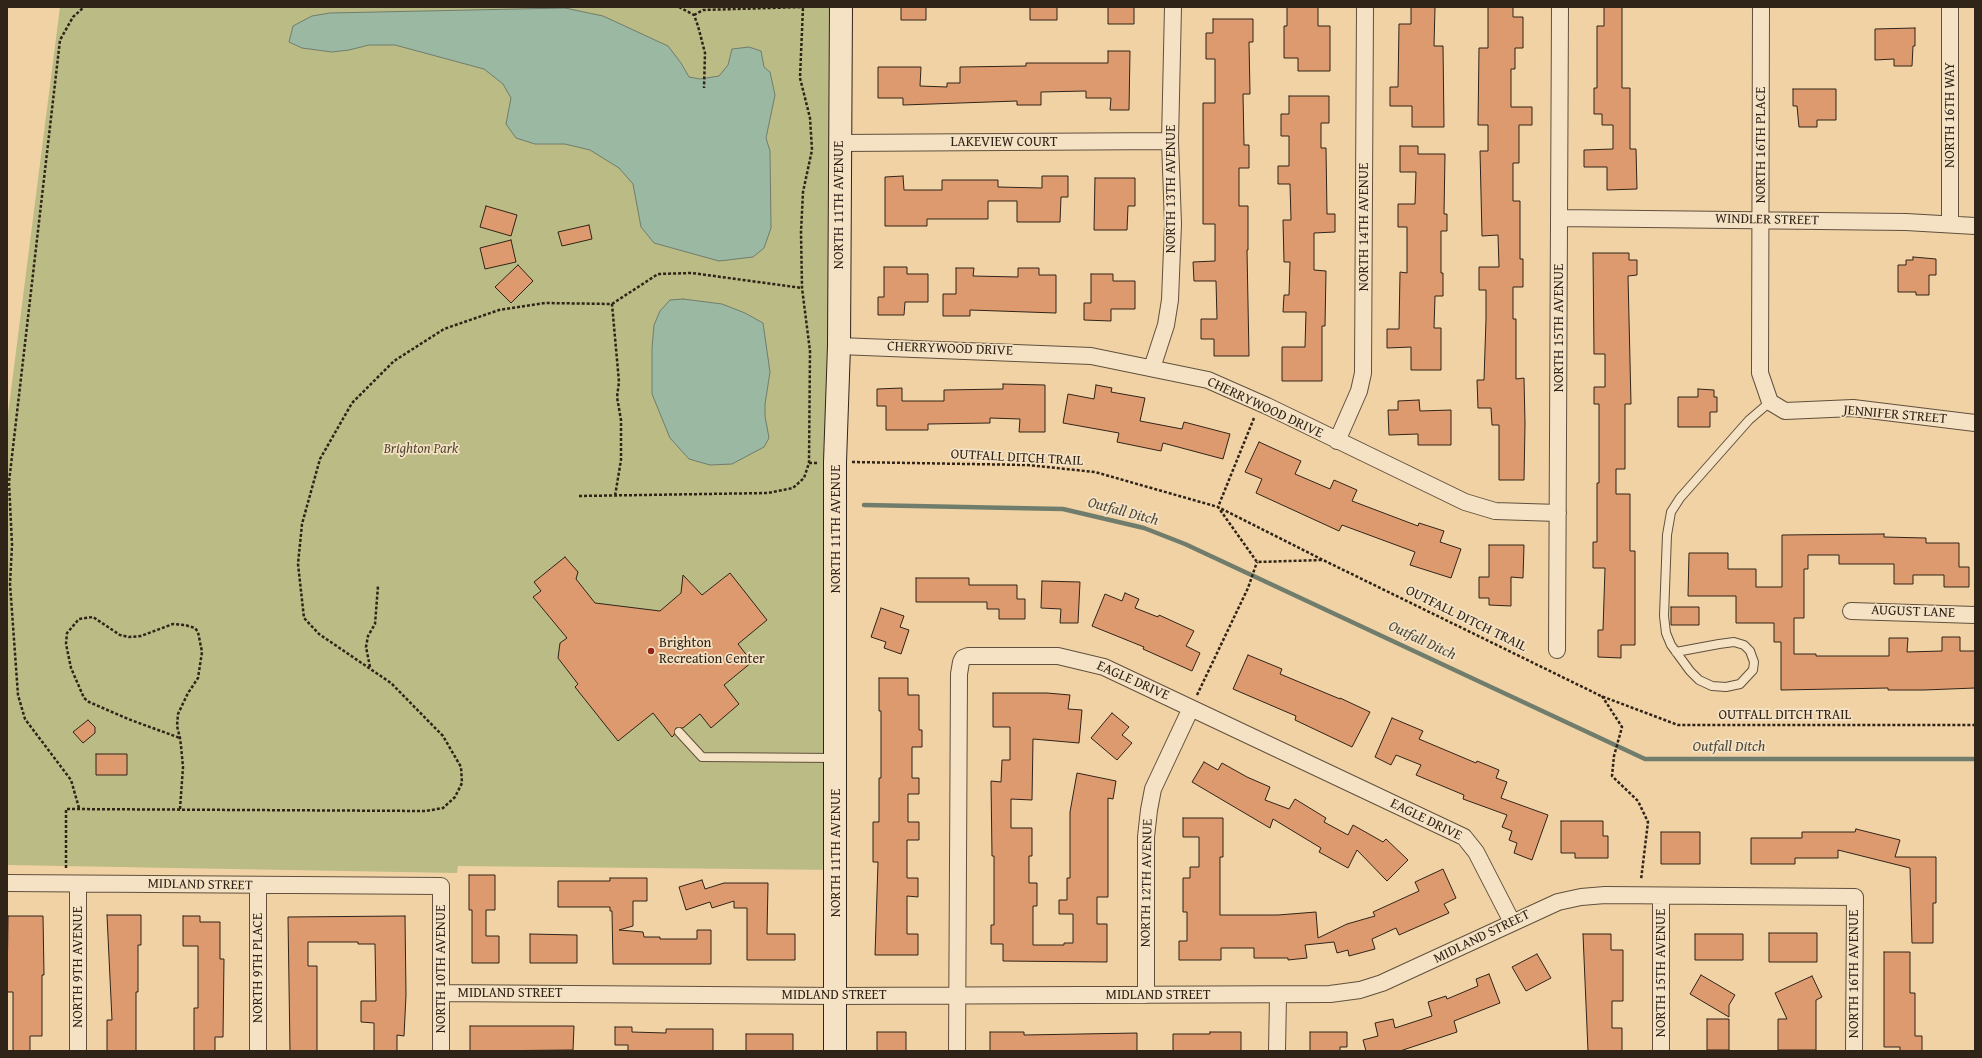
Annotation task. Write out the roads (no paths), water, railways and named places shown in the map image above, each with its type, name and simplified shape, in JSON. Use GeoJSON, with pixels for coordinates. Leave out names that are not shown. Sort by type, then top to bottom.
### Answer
{"type":"FeatureCollection","features":[{"type":"Feature","properties":{"kind":"street","name":"NORTH 11TH AVENUE"},"geometry":{"type":"LineString","coordinates":[[835,1051],[836,462],[839,346],[841,7]]}},
{"type":"Feature","properties":{"kind":"street","name":"NORTH 13TH AVENUE"},"geometry":{"type":"LineString","coordinates":[[1152,368],[1166,325],[1170,300],[1173,224],[1170,141],[1173,7]]}},
{"type":"Feature","properties":{"kind":"street","name":"NORTH 14TH AVENUE"},"geometry":{"type":"LineString","coordinates":[[1337,441],[1359,391],[1363,374],[1365,7]]}},
{"type":"Feature","properties":{"kind":"street","name":"NORTH 15TH AVENUE"},"geometry":{"type":"LineString","coordinates":[[1557,650],[1560,7]]}},
{"type":"Feature","properties":{"kind":"street","name":"NORTH 16TH PLACE"},"geometry":{"type":"LineString","coordinates":[[1761,7],[1760,374],[1770,402]]}},
{"type":"Feature","properties":{"kind":"street","name":"NORTH 16TH WAY"},"geometry":{"type":"LineString","coordinates":[[1950,7],[1950,224]]}},
{"type":"Feature","properties":{"kind":"street","name":"LAKEVIEW COURT"},"geometry":{"type":"LineString","coordinates":[[839,143],[1170,141]]}},
{"type":"Feature","properties":{"kind":"street","name":"WINDLER STREET"},"geometry":{"type":"LineString","coordinates":[[1559,218],[1760,220],[1950,224],[1975,226]]}},
{"type":"Feature","properties":{"kind":"street","name":"CHERRYWOOD DRIVE"},"geometry":{"type":"LineString","coordinates":[[839,346],[1091,356],[1208,380],[1260,403],[1435,488],[1482,508],[1511,513],[1558,513]]}},
{"type":"Feature","properties":{"kind":"street","name":"JENNIFER STREET"},"geometry":{"type":"LineString","coordinates":[[1770,402],[1785,412],[1853,408],[1975,422]]}},
{"type":"Feature","properties":{"kind":"street","name":"AUGUST LANE"},"geometry":{"type":"LineString","coordinates":[[1851,610],[1975,615]]}},
{"type":"Feature","properties":{"kind":"street","name":"EAGLE DRIVE"},"geometry":{"type":"LineString","coordinates":[[957,995],[959,674],[963,658],[968,656],[1038,655],[1074,658],[1104,667],[1464,837],[1476,852],[1512,922]]}},
{"type":"Feature","properties":{"kind":"street","name":"NORTH 12TH AVENUE"},"geometry":{"type":"LineString","coordinates":[[1146,995],[1146,837],[1149,810],[1153,789],[1191,708]]}},
{"type":"Feature","properties":{"kind":"street","name":"MIDLAND STREET"},"geometry":{"type":"LineString","coordinates":[[7,883],[258,886],[441,886]]}},
{"type":"Feature","properties":{"kind":"street","name":"NORTH 9TH AVENUE"},"geometry":{"type":"LineString","coordinates":[[72,884],[78,1051]]}},
{"type":"Feature","properties":{"kind":"street","name":"NORTH 9TH PLACE"},"geometry":{"type":"LineString","coordinates":[[258,886],[258,1051]]}},
{"type":"Feature","properties":{"kind":"street","name":"NORTH 10TH AVENUE"},"geometry":{"type":"LineString","coordinates":[[441,886],[441,1051]]}},
{"type":"Feature","properties":{"kind":"street","name":"NORTH 15TH AVENUE"},"geometry":{"type":"LineString","coordinates":[[1661,896],[1661,1051]]}},
{"type":"Feature","properties":{"kind":"street","name":"MIDLAND STREET"},"geometry":{"type":"LineString","coordinates":[[441,993],[836,996],[1278,996],[1330,994],[1360,990],[1382,983],[1558,902],[1580,897],[1854,897]]}},
{"type":"Feature","properties":{"kind":"street","name":"NORTH 16TH AVENUE"},"geometry":{"type":"LineString","coordinates":[[1854,897],[1854,1051]]}},
{"type":"Feature","properties":{"kind":"street"},"geometry":{"type":"LineString","coordinates":[[957,995],[957,1051]]}},
{"type":"Feature","properties":{"kind":"street"},"geometry":{"type":"LineString","coordinates":[[1277,1051],[1278,996]]}},
{"type":"Feature","properties":{"kind":"lane"},"geometry":{"type":"LineString","coordinates":[[1676,652],[1734,642],[1744,645],[1750,651],[1754,662],[1753,670],[1740,684],[1726,687],[1712,686],[1699,680],[1690,671],[1676,652],[1671,645],[1666,633],[1664,616],[1666,535],[1671,512],[1680,498],[1749,420],[1770,402]]}},
{"type":"Feature","properties":{"kind":"lane"},"geometry":{"type":"LineString","coordinates":[[679,732],[702,757],[836,758]]}},
{"type":"Feature","properties":{"kind":"waterway","name":"Outfall Ditch"},"geometry":{"type":"LineString","coordinates":[[864,505],[1063,509],[1144,528],[1185,544],[1645,759],[1975,759]]}},
{"type":"Feature","properties":{"kind":"place","name":"Brighton Recreation Center"},"geometry":{"type":"Point","coordinates":[651,651]}},
{"type":"Feature","properties":{"kind":"park label","name":"Brighton Park"},"geometry":{"type":"Point","coordinates":[421,449]}}]}
